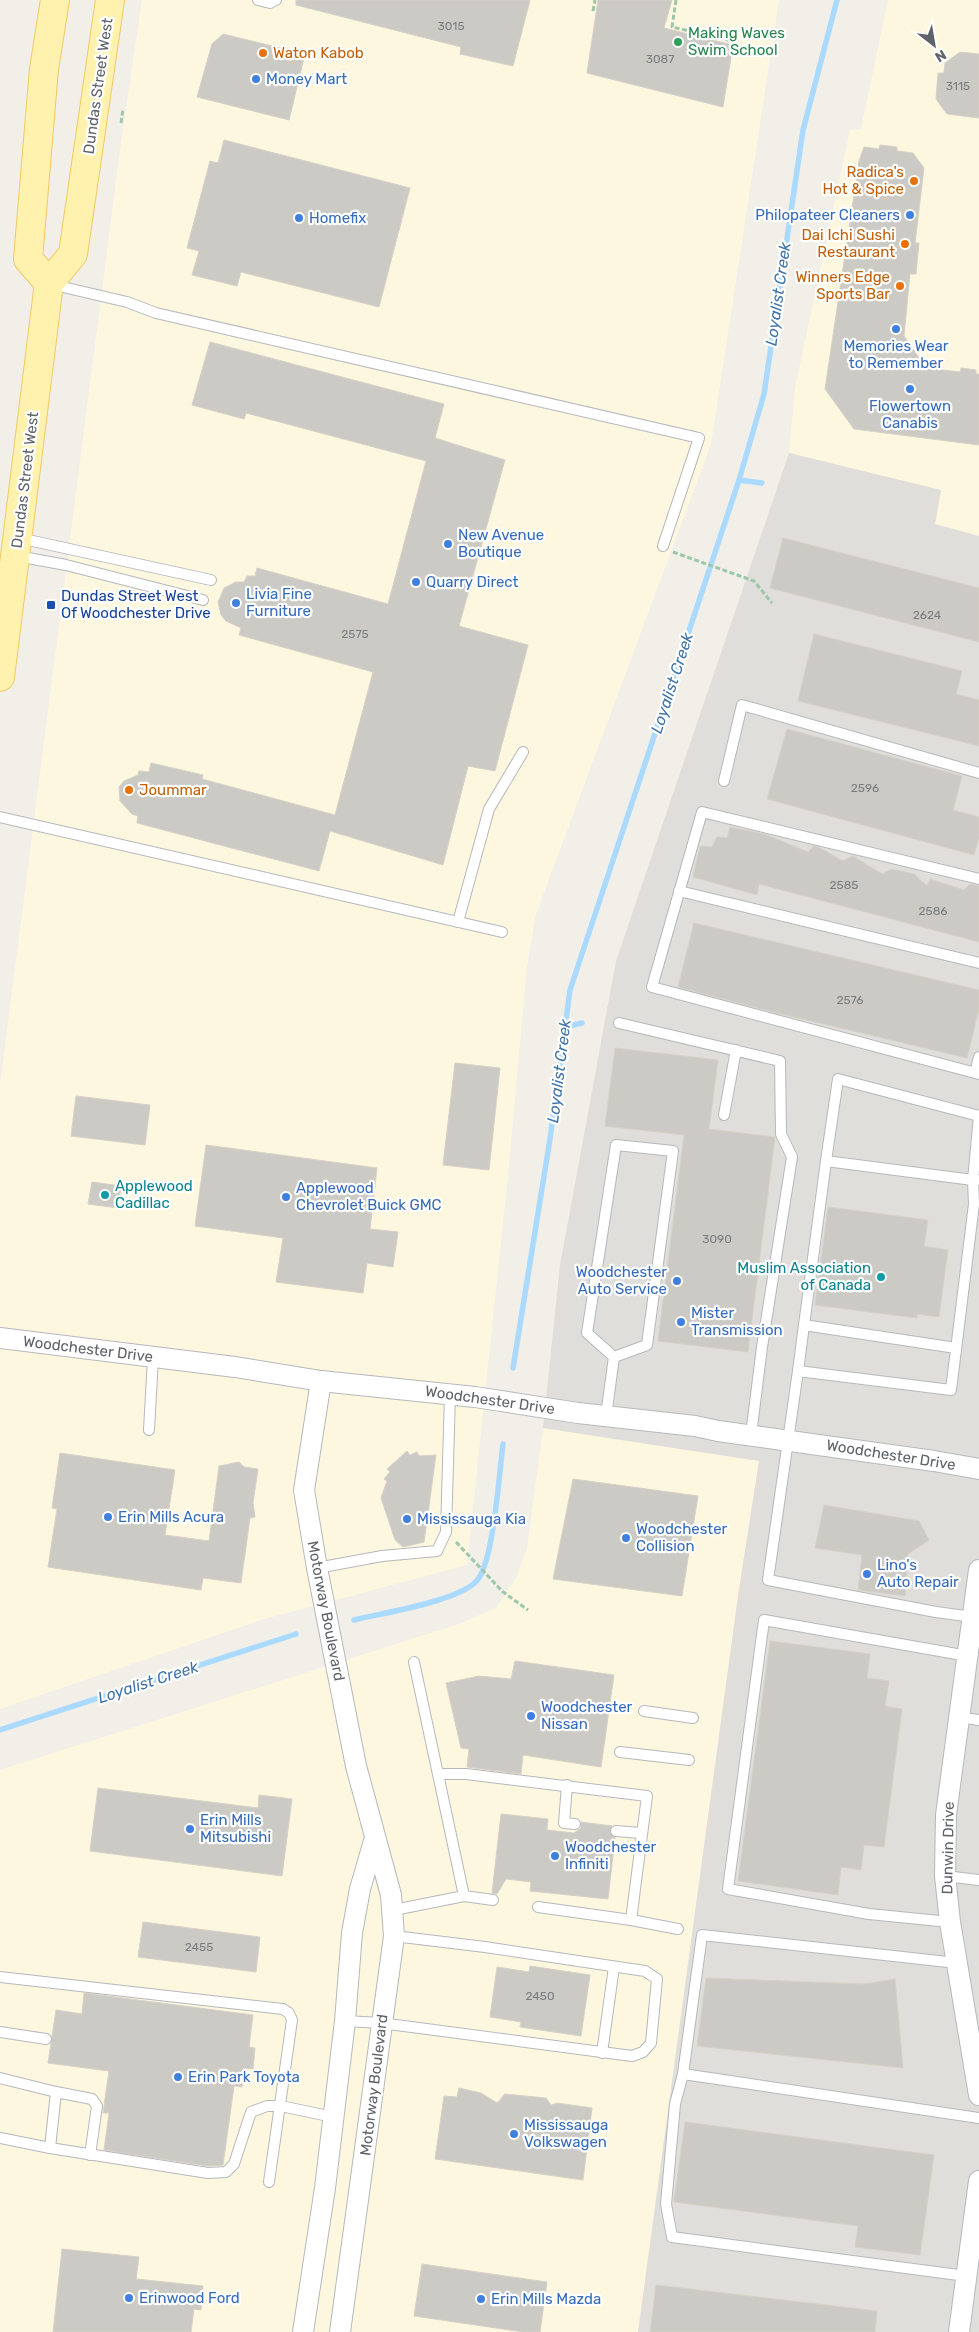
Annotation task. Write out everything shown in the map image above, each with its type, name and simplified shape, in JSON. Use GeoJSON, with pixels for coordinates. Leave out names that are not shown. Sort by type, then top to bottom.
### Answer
{"type":"FeatureCollection","features":[{"type":"Feature","properties":{"kind":"main road"},"geometry":{"type":"LineString","coordinates":[[49,283],[28,259],[44,70],[55,0]]}},
{"type":"Feature","properties":{"kind":"main road","name":"Dundas Street West"},"geometry":{"type":"LineString","coordinates":[[0,677],[49,283],[73,254],[110,0]]}},
{"type":"Feature","properties":{"kind":"street","name":"Woodchester Drive"},"geometry":{"type":"LineString","coordinates":[[0,1338],[235,1367],[321,1381],[450,1394],[606,1416],[695,1426],[751,1436],[979,1469]]}},
{"type":"Feature","properties":{"kind":"street","name":"Motorway Boulevard"},"geometry":{"type":"LineString","coordinates":[[321,1381],[304,1490],[317,1568],[356,1766],[394,1910],[394,1936],[340,2332]]}},
{"type":"Feature","properties":{"kind":"street","name":"Dunwin Drive"},"geometry":{"type":"LineString","coordinates":[[979,1570],[968,1656],[969,1719],[946,1815],[945,1876],[950,1922],[979,2087]]}},
{"type":"Feature","properties":{"kind":"street","name":"Motorway Boulevard"},"geometry":{"type":"LineString","coordinates":[[303,2332],[345,2021],[352,1933],[374,1839]]}},
{"type":"Feature","properties":{"kind":"street"},"geometry":{"type":"LineString","coordinates":[[959,2332],[979,2181]]}},
{"type":"Feature","properties":{"kind":"lane"},"geometry":{"type":"LineString","coordinates":[[258,0],[270,3],[276,0]]}},
{"type":"Feature","properties":{"kind":"lane"},"geometry":{"type":"LineString","coordinates":[[49,283],[127,302],[156,313],[699,438],[663,546]]}},
{"type":"Feature","properties":{"kind":"lane"},"geometry":{"type":"LineString","coordinates":[[17,547],[211,580]]}},
{"type":"Feature","properties":{"kind":"lane"},"geometry":{"type":"LineString","coordinates":[[17,547],[66,565],[203,600]]}},
{"type":"Feature","properties":{"kind":"lane"},"geometry":{"type":"LineString","coordinates":[[724,781],[742,705],[979,773]]}},
{"type":"Feature","properties":{"kind":"lane"},"geometry":{"type":"LineString","coordinates":[[458,922],[488,809],[523,752]]}},
{"type":"Feature","properties":{"kind":"lane"},"geometry":{"type":"LineString","coordinates":[[979,879],[702,812],[652,987],[977,1074],[979,1057]]}},
{"type":"Feature","properties":{"kind":"lane"},"geometry":{"type":"LineString","coordinates":[[0,816],[502,932]]}},
{"type":"Feature","properties":{"kind":"lane"},"geometry":{"type":"LineString","coordinates":[[679,891],[979,962]]}},
{"type":"Feature","properties":{"kind":"lane"},"geometry":{"type":"LineString","coordinates":[[620,1023],[780,1060],[781,1134],[792,1157],[762,1347],[751,1436]]}},
{"type":"Feature","properties":{"kind":"lane"},"geometry":{"type":"LineString","coordinates":[[724,1116],[736,1050]]}},
{"type":"Feature","properties":{"kind":"lane"},"geometry":{"type":"LineString","coordinates":[[798,1371],[951,1390],[974,1204],[979,1116],[838,1079],[768,1580],[973,1617]]}},
{"type":"Feature","properties":{"kind":"lane"},"geometry":{"type":"LineString","coordinates":[[616,1145],[673,1151],[647,1344],[614,1357],[586,1333],[616,1145]]}},
{"type":"Feature","properties":{"kind":"lane"},"geometry":{"type":"LineString","coordinates":[[826,1161],[976,1180]]}},
{"type":"Feature","properties":{"kind":"lane"},"geometry":{"type":"LineString","coordinates":[[804,1325],[956,1348]]}},
{"type":"Feature","properties":{"kind":"lane"},"geometry":{"type":"LineString","coordinates":[[606,1416],[614,1357]]}},
{"type":"Feature","properties":{"kind":"lane"},"geometry":{"type":"LineString","coordinates":[[149,1430],[153,1358]]}},
{"type":"Feature","properties":{"kind":"lane"},"geometry":{"type":"LineString","coordinates":[[317,1568],[382,1556],[437,1551],[446,1532],[450,1394]]}},
{"type":"Feature","properties":{"kind":"lane"},"geometry":{"type":"LineString","coordinates":[[950,1922],[869,1914],[728,1889],[764,1620],[968,1656]]}},
{"type":"Feature","properties":{"kind":"lane"},"geometry":{"type":"LineString","coordinates":[[414,1662],[464,1896]]}},
{"type":"Feature","properties":{"kind":"lane"},"geometry":{"type":"LineString","coordinates":[[644,1711],[693,1718]]}},
{"type":"Feature","properties":{"kind":"lane"},"geometry":{"type":"LineString","coordinates":[[620,1752],[689,1760]]}},
{"type":"Feature","properties":{"kind":"lane"},"geometry":{"type":"LineString","coordinates":[[438,1774],[466,1774],[647,1796],[631,1920]]}},
{"type":"Feature","properties":{"kind":"lane"},"geometry":{"type":"LineString","coordinates":[[567,1785],[564,1823],[575,1824]]}},
{"type":"Feature","properties":{"kind":"lane"},"geometry":{"type":"LineString","coordinates":[[616,1830],[641,1833]]}},
{"type":"Feature","properties":{"kind":"lane"},"geometry":{"type":"LineString","coordinates":[[945,1876],[979,1880]]}},
{"type":"Feature","properties":{"kind":"lane"},"geometry":{"type":"LineString","coordinates":[[394,1910],[464,1896],[492,1900]]}},
{"type":"Feature","properties":{"kind":"lane"},"geometry":{"type":"LineString","coordinates":[[538,1907],[678,1928]]}},
{"type":"Feature","properties":{"kind":"lane"},"geometry":{"type":"LineString","coordinates":[[957,1964],[702,1934],[683,2074],[675,2104],[666,2204],[672,2237],[966,2276]]}},
{"type":"Feature","properties":{"kind":"lane"},"geometry":{"type":"LineString","coordinates":[[345,2021],[381,2023],[632,2056],[643,2052],[651,2043],[657,1979],[645,1972],[485,1947],[394,1936]]}},
{"type":"Feature","properties":{"kind":"lane"},"geometry":{"type":"LineString","coordinates":[[602,2052],[614,1967]]}},
{"type":"Feature","properties":{"kind":"lane"},"geometry":{"type":"LineString","coordinates":[[0,1977],[283,2009],[289,2013],[292,2020],[269,2182]]}},
{"type":"Feature","properties":{"kind":"lane"},"geometry":{"type":"LineString","coordinates":[[0,2032],[46,2039]]}},
{"type":"Feature","properties":{"kind":"lane"},"geometry":{"type":"LineString","coordinates":[[683,2074],[979,2118]]}},
{"type":"Feature","properties":{"kind":"lane"},"geometry":{"type":"LineString","coordinates":[[0,2078],[92,2099],[97,2106],[90,2155]]}},
{"type":"Feature","properties":{"kind":"lane"},"geometry":{"type":"LineString","coordinates":[[50,2148],[56,2092]]}},
{"type":"Feature","properties":{"kind":"lane"},"geometry":{"type":"LineString","coordinates":[[0,2138],[90,2155],[208,2173],[226,2172],[234,2164],[251,2112],[267,2106],[281,2106],[333,2117]]}},
{"type":"Feature","properties":{"kind":"path"},"geometry":{"type":"LineString","coordinates":[[593,11],[595,0]]}},
{"type":"Feature","properties":{"kind":"path"},"geometry":{"type":"LineString","coordinates":[[676,0],[672,27],[732,41]]}},
{"type":"Feature","properties":{"kind":"path"},"geometry":{"type":"LineString","coordinates":[[121,123],[123,109]]}},
{"type":"Feature","properties":{"kind":"path"},"geometry":{"type":"LineString","coordinates":[[673,552],[754,581],[772,603]]}},
{"type":"Feature","properties":{"kind":"path"},"geometry":{"type":"LineString","coordinates":[[446,1532],[503,1592],[528,1610]]}},
{"type":"Feature","properties":{"kind":"shaded area"},"geometry":{"type":"Polygon","coordinates":[[[142,0],[779,0],[711,444],[536,914],[527,966],[508,1176],[467,1565],[264,1619],[0,1709],[0,1085],[120,150],[142,0]]]}},
{"type":"Feature","properties":{"kind":"shaded area"},"geometry":{"type":"Polygon","coordinates":[[[888,0],[979,0],[979,536],[935,524],[941,490],[789,453],[795,388],[850,130],[861,129],[888,0]]]}},
{"type":"Feature","properties":{"kind":"shaded area"},"geometry":{"type":"Polygon","coordinates":[[[789,453],[941,490],[935,524],[979,536],[979,2332],[638,2332],[738,1596],[759,1461],[543,1428],[560,1265],[616,961],[789,453]]]}},
{"type":"Feature","properties":{"kind":"shaded area"},"geometry":{"type":"Polygon","coordinates":[[[543,1428],[759,1461],[738,1596],[638,2332],[0,2332],[0,1770],[462,1623],[497,1607],[516,1578],[527,1549],[543,1428]]]}},
{"type":"Feature","properties":{"kind":"building"},"geometry":{"type":"Polygon","coordinates":[[[296,0],[530,0],[513,66],[460,54],[461,47],[296,5],[296,0]]]}},
{"type":"Feature","properties":{"kind":"building"},"geometry":{"type":"Polygon","coordinates":[[[598,0],[672,0],[664,28],[733,45],[723,107],[587,73],[598,0]]]}},
{"type":"Feature","properties":{"kind":"building"},"geometry":{"type":"Polygon","coordinates":[[[223,34],[305,54],[289,120],[197,97],[212,44],[223,34]]]}},
{"type":"Feature","properties":{"kind":"building"},"geometry":{"type":"Polygon","coordinates":[[[960,52],[979,54],[979,118],[947,114],[936,99],[938,73],[944,73],[945,63],[960,52]]]}},
{"type":"Feature","properties":{"kind":"building","name":"Homefix"},"geometry":{"type":"Polygon","coordinates":[[[224,140],[410,188],[379,307],[241,272],[237,286],[192,275],[199,251],[187,248],[210,161],[218,163],[224,140]]]}},
{"type":"Feature","properties":{"kind":"building"},"geometry":{"type":"Polygon","coordinates":[[[880,145],[897,147],[897,151],[913,153],[924,168],[915,243],[919,243],[916,274],[910,274],[904,336],[926,368],[960,372],[961,368],[976,370],[976,374],[979,374],[979,445],[854,429],[825,389],[859,161],[864,147],[879,149],[880,145]]]}},
{"type":"Feature","properties":{"kind":"building"},"geometry":{"type":"Polygon","coordinates":[[[210,342],[444,404],[435,438],[505,460],[459,626],[528,645],[495,771],[468,766],[443,865],[330,831],[319,871],[137,823],[138,816],[132,814],[120,801],[119,787],[124,781],[138,775],[139,771],[149,772],[151,763],[203,775],[202,779],[335,815],[373,672],[239,635],[241,628],[226,621],[221,615],[218,602],[224,588],[236,582],[244,582],[247,576],[255,576],[257,568],[388,604],[426,461],[246,413],[244,419],[192,405],[210,342]]]}},
{"type":"Feature","properties":{"kind":"building"},"geometry":{"type":"Polygon","coordinates":[[[783,538],[979,588],[979,642],[770,588],[783,538]]]}},
{"type":"Feature","properties":{"kind":"building"},"geometry":{"type":"Polygon","coordinates":[[[814,634],[962,671],[956,694],[979,700],[979,746],[798,701],[814,634]]]}},
{"type":"Feature","properties":{"kind":"building"},"geometry":{"type":"Polygon","coordinates":[[[787,729],[962,776],[953,810],[979,817],[979,838],[974,855],[767,799],[787,729]]]}},
{"type":"Feature","properties":{"kind":"building"},"geometry":{"type":"Polygon","coordinates":[[[730,827],[764,834],[808,852],[814,846],[843,861],[853,856],[882,874],[892,869],[914,874],[927,886],[930,879],[964,890],[970,884],[979,886],[979,942],[759,884],[757,895],[693,877],[700,846],[712,847],[717,837],[727,838],[730,827]]]}},
{"type":"Feature","properties":{"kind":"building"},"geometry":{"type":"Polygon","coordinates":[[[694,923],[979,990],[979,1009],[967,1058],[777,1013],[678,987],[694,923]]]}},
{"type":"Feature","properties":{"kind":"building"},"geometry":{"type":"Polygon","coordinates":[[[615,1048],[718,1060],[709,1129],[775,1137],[748,1352],[658,1341],[684,1135],[605,1126],[615,1048]]]}},
{"type":"Feature","properties":{"kind":"building"},"geometry":{"type":"Polygon","coordinates":[[[455,1063],[500,1068],[489,1170],[443,1165],[455,1063]]]}},
{"type":"Feature","properties":{"kind":"building"},"geometry":{"type":"Polygon","coordinates":[[[76,1096],[150,1105],[145,1145],[71,1136],[76,1096]]]}},
{"type":"Feature","properties":{"kind":"building","name":"Applewood Chevrolet Buick GMC"},"geometry":{"type":"Polygon","coordinates":[[[206,1145],[377,1168],[370,1229],[398,1232],[393,1267],[367,1263],[363,1293],[276,1282],[283,1238],[195,1226],[206,1145]]]}},
{"type":"Feature","properties":{"kind":"building","name":"Applewood Cadillac"},"geometry":{"type":"Polygon","coordinates":[[[92,1182],[121,1186],[118,1208],[88,1204],[92,1182]]]}},
{"type":"Feature","properties":{"kind":"building","name":"Muslim Association of Canada"},"geometry":{"type":"Polygon","coordinates":[[[828,1207],[928,1220],[924,1246],[948,1250],[939,1317],[918,1314],[917,1318],[815,1305],[828,1207]]]}},
{"type":"Feature","properties":{"kind":"building","name":"Mississauga Kia"},"geometry":{"type":"Polygon","coordinates":[[[407,1451],[410,1455],[417,1452],[419,1456],[436,1455],[424,1542],[403,1547],[395,1540],[381,1498],[387,1481],[384,1479],[390,1472],[387,1469],[407,1451]]]}},
{"type":"Feature","properties":{"kind":"building","name":"Erin Mills Acura"},"geometry":{"type":"Polygon","coordinates":[[[60,1453],[175,1470],[165,1535],[209,1541],[219,1466],[239,1462],[244,1467],[258,1469],[253,1503],[255,1517],[250,1518],[241,1583],[203,1578],[201,1590],[48,1567],[57,1509],[52,1508],[60,1453]]]}},
{"type":"Feature","properties":{"kind":"building","name":"Woodchester Collision"},"geometry":{"type":"Polygon","coordinates":[[[573,1479],[698,1496],[682,1596],[553,1579],[573,1479]]]}},
{"type":"Feature","properties":{"kind":"building"},"geometry":{"type":"Polygon","coordinates":[[[824,1505],[919,1521],[929,1540],[908,1554],[905,1596],[858,1590],[862,1555],[815,1548],[824,1505]]]}},
{"type":"Feature","properties":{"kind":"building"},"geometry":{"type":"Polygon","coordinates":[[[770,1641],[870,1654],[867,1678],[889,1681],[885,1706],[902,1709],[884,1847],[864,1845],[861,1870],[841,1867],[838,1895],[738,1881],[770,1641]]]}},
{"type":"Feature","properties":{"kind":"building","name":"Woodchester Nissan"},"geometry":{"type":"Polygon","coordinates":[[[515,1661],[614,1675],[601,1767],[523,1755],[521,1774],[467,1767],[469,1749],[461,1748],[446,1683],[479,1676],[511,1679],[515,1661]]]}},
{"type":"Feature","properties":{"kind":"building","name":"Erin Mills Mitsubishi"},"geometry":{"type":"Polygon","coordinates":[[[98,1788],[258,1808],[259,1795],[292,1799],[282,1876],[90,1851],[98,1788]]]}},
{"type":"Feature","properties":{"kind":"building","name":"Woodchester Infiniti"},"geometry":{"type":"Polygon","coordinates":[[[501,1814],[548,1819],[547,1830],[574,1833],[581,1828],[581,1822],[612,1826],[610,1833],[615,1838],[608,1899],[530,1891],[531,1882],[506,1879],[497,1894],[492,1893],[501,1814]]]}},
{"type":"Feature","properties":{"kind":"building"},"geometry":{"type":"Polygon","coordinates":[[[143,1922],[260,1937],[256,1972],[138,1957],[143,1922]]]}},
{"type":"Feature","properties":{"kind":"building"},"geometry":{"type":"Polygon","coordinates":[[[530,1966],[590,1975],[581,2036],[520,2027],[521,2022],[490,2017],[497,1967],[529,1972],[530,1966]]]}},
{"type":"Feature","properties":{"kind":"building"},"geometry":{"type":"Polygon","coordinates":[[[706,1978],[864,1984],[895,1979],[903,2068],[697,2046],[706,1978]]]}},
{"type":"Feature","properties":{"kind":"building","name":"Erin Park Toyota"},"geometry":{"type":"Polygon","coordinates":[[[84,1993],[253,2015],[249,2047],[255,2048],[253,2069],[244,2068],[242,2087],[234,2086],[223,2165],[208,2166],[104,2150],[109,2113],[103,2113],[109,2071],[48,2063],[56,2010],[82,2014],[84,1993]]]}},
{"type":"Feature","properties":{"kind":"building","name":"Mississauga Volkswagen"},"geometry":{"type":"Polygon","coordinates":[[[459,2088],[481,2093],[497,2103],[505,2094],[546,2098],[551,2105],[557,2103],[592,2108],[583,2180],[435,2159],[444,2096],[457,2097],[459,2088]]]}},
{"type":"Feature","properties":{"kind":"building"},"geometry":{"type":"Polygon","coordinates":[[[685,2122],[934,2155],[920,2255],[855,2247],[858,2226],[674,2202],[685,2122]]]}},
{"type":"Feature","properties":{"kind":"building","name":"Erinwood Ford"},"geometry":{"type":"Polygon","coordinates":[[[62,2249],[139,2257],[136,2279],[203,2286],[201,2310],[194,2309],[191,2332],[53,2332],[62,2249]]]}},
{"type":"Feature","properties":{"kind":"building","name":"Erin Mills Mazda"},"geometry":{"type":"Polygon","coordinates":[[[422,2264],[547,2282],[540,2332],[523,2332],[414,2316],[422,2264]]]}},
{"type":"Feature","properties":{"kind":"building"},"geometry":{"type":"Polygon","coordinates":[[[656,2285],[877,2311],[875,2332],[650,2332],[656,2285]]]}},
{"type":"Feature","properties":{"kind":"waterway","name":"Loyalist Creek"},"geometry":{"type":"LineString","coordinates":[[513,1368],[550,1139],[570,990],[739,480],[764,394],[803,130],[837,0]]}},
{"type":"Feature","properties":{"kind":"waterway"},"geometry":{"type":"LineString","coordinates":[[739,480],[762,483]]}},
{"type":"Feature","properties":{"kind":"waterway"},"geometry":{"type":"LineString","coordinates":[[565,1027],[582,1023]]}},
{"type":"Feature","properties":{"kind":"waterway","name":"Loyalist Creek"},"geometry":{"type":"LineString","coordinates":[[354,1620],[440,1600],[470,1586],[479,1578],[489,1551],[498,1494],[503,1444]]}},
{"type":"Feature","properties":{"kind":"waterway","name":"Loyalist Creek"},"geometry":{"type":"LineString","coordinates":[[0,1730],[296,1634]]}},
{"type":"Feature","properties":{"kind":"place","name":"Making Waves Swim School"},"geometry":{"type":"Point","coordinates":[678,42]}},
{"type":"Feature","properties":{"kind":"place","name":"Waton Kabob"},"geometry":{"type":"Point","coordinates":[263,53]}},
{"type":"Feature","properties":{"kind":"place","name":"Money Mart"},"geometry":{"type":"Point","coordinates":[256,79]}},
{"type":"Feature","properties":{"kind":"place","name":"Radica's Hot & Spice"},"geometry":{"type":"Point","coordinates":[914,181]}},
{"type":"Feature","properties":{"kind":"place","name":"Philopateer Cleaners"},"geometry":{"type":"Point","coordinates":[910,215]}},
{"type":"Feature","properties":{"kind":"place","name":"Homefix"},"geometry":{"type":"Point","coordinates":[299,218]}},
{"type":"Feature","properties":{"kind":"place","name":"Dai Ichi Sushi Restaurant"},"geometry":{"type":"Point","coordinates":[905,244]}},
{"type":"Feature","properties":{"kind":"place","name":"Winners Edge Sports Bar"},"geometry":{"type":"Point","coordinates":[900,286]}},
{"type":"Feature","properties":{"kind":"place","name":"Memories Wear to Remember"},"geometry":{"type":"Point","coordinates":[896,329]}},
{"type":"Feature","properties":{"kind":"place","name":"Flowertown Canabis"},"geometry":{"type":"Point","coordinates":[910,389]}},
{"type":"Feature","properties":{"kind":"place","name":"New Avenue Boutique"},"geometry":{"type":"Point","coordinates":[448,544]}},
{"type":"Feature","properties":{"kind":"place","name":"Quarry Direct"},"geometry":{"type":"Point","coordinates":[416,582]}},
{"type":"Feature","properties":{"kind":"place","name":"Livia Fine Furniture"},"geometry":{"type":"Point","coordinates":[236,603]}},
{"type":"Feature","properties":{"kind":"place","name":"Dundas Street West Of Woodchester Drive"},"geometry":{"type":"Point","coordinates":[51,605]}},
{"type":"Feature","properties":{"kind":"place","name":"Joummar"},"geometry":{"type":"Point","coordinates":[129,790]}},
{"type":"Feature","properties":{"kind":"place","name":"Applewood Cadillac"},"geometry":{"type":"Point","coordinates":[105,1195]}},
{"type":"Feature","properties":{"kind":"place","name":"Applewood Chevrolet Buick GMC"},"geometry":{"type":"Point","coordinates":[286,1197]}},
{"type":"Feature","properties":{"kind":"place","name":"Muslim Association of Canada"},"geometry":{"type":"Point","coordinates":[881,1277]}},
{"type":"Feature","properties":{"kind":"place","name":"Woodchester Auto Service"},"geometry":{"type":"Point","coordinates":[677,1281]}},
{"type":"Feature","properties":{"kind":"place","name":"Mister Transmission"},"geometry":{"type":"Point","coordinates":[681,1322]}},
{"type":"Feature","properties":{"kind":"place","name":"Erin Mills Acura"},"geometry":{"type":"Point","coordinates":[108,1517]}},
{"type":"Feature","properties":{"kind":"place","name":"Mississauga Kia"},"geometry":{"type":"Point","coordinates":[407,1519]}},
{"type":"Feature","properties":{"kind":"place","name":"Woodchester Collision"},"geometry":{"type":"Point","coordinates":[626,1538]}},
{"type":"Feature","properties":{"kind":"place","name":"Lino's Auto Repair"},"geometry":{"type":"Point","coordinates":[867,1574]}},
{"type":"Feature","properties":{"kind":"place","name":"Woodchester Nissan"},"geometry":{"type":"Point","coordinates":[531,1716]}},
{"type":"Feature","properties":{"kind":"place","name":"Erin Mills Mitsubishi"},"geometry":{"type":"Point","coordinates":[190,1829]}},
{"type":"Feature","properties":{"kind":"place","name":"Woodchester Infiniti"},"geometry":{"type":"Point","coordinates":[555,1856]}},
{"type":"Feature","properties":{"kind":"place","name":"Erin Park Toyota"},"geometry":{"type":"Point","coordinates":[178,2077]}},
{"type":"Feature","properties":{"kind":"place","name":"Mississauga Volkswagen"},"geometry":{"type":"Point","coordinates":[514,2134]}},
{"type":"Feature","properties":{"kind":"place","name":"Erinwood Ford"},"geometry":{"type":"Point","coordinates":[129,2298]}},
{"type":"Feature","properties":{"kind":"place","name":"Erin Mills Mazda"},"geometry":{"type":"Point","coordinates":[481,2299]}}]}
